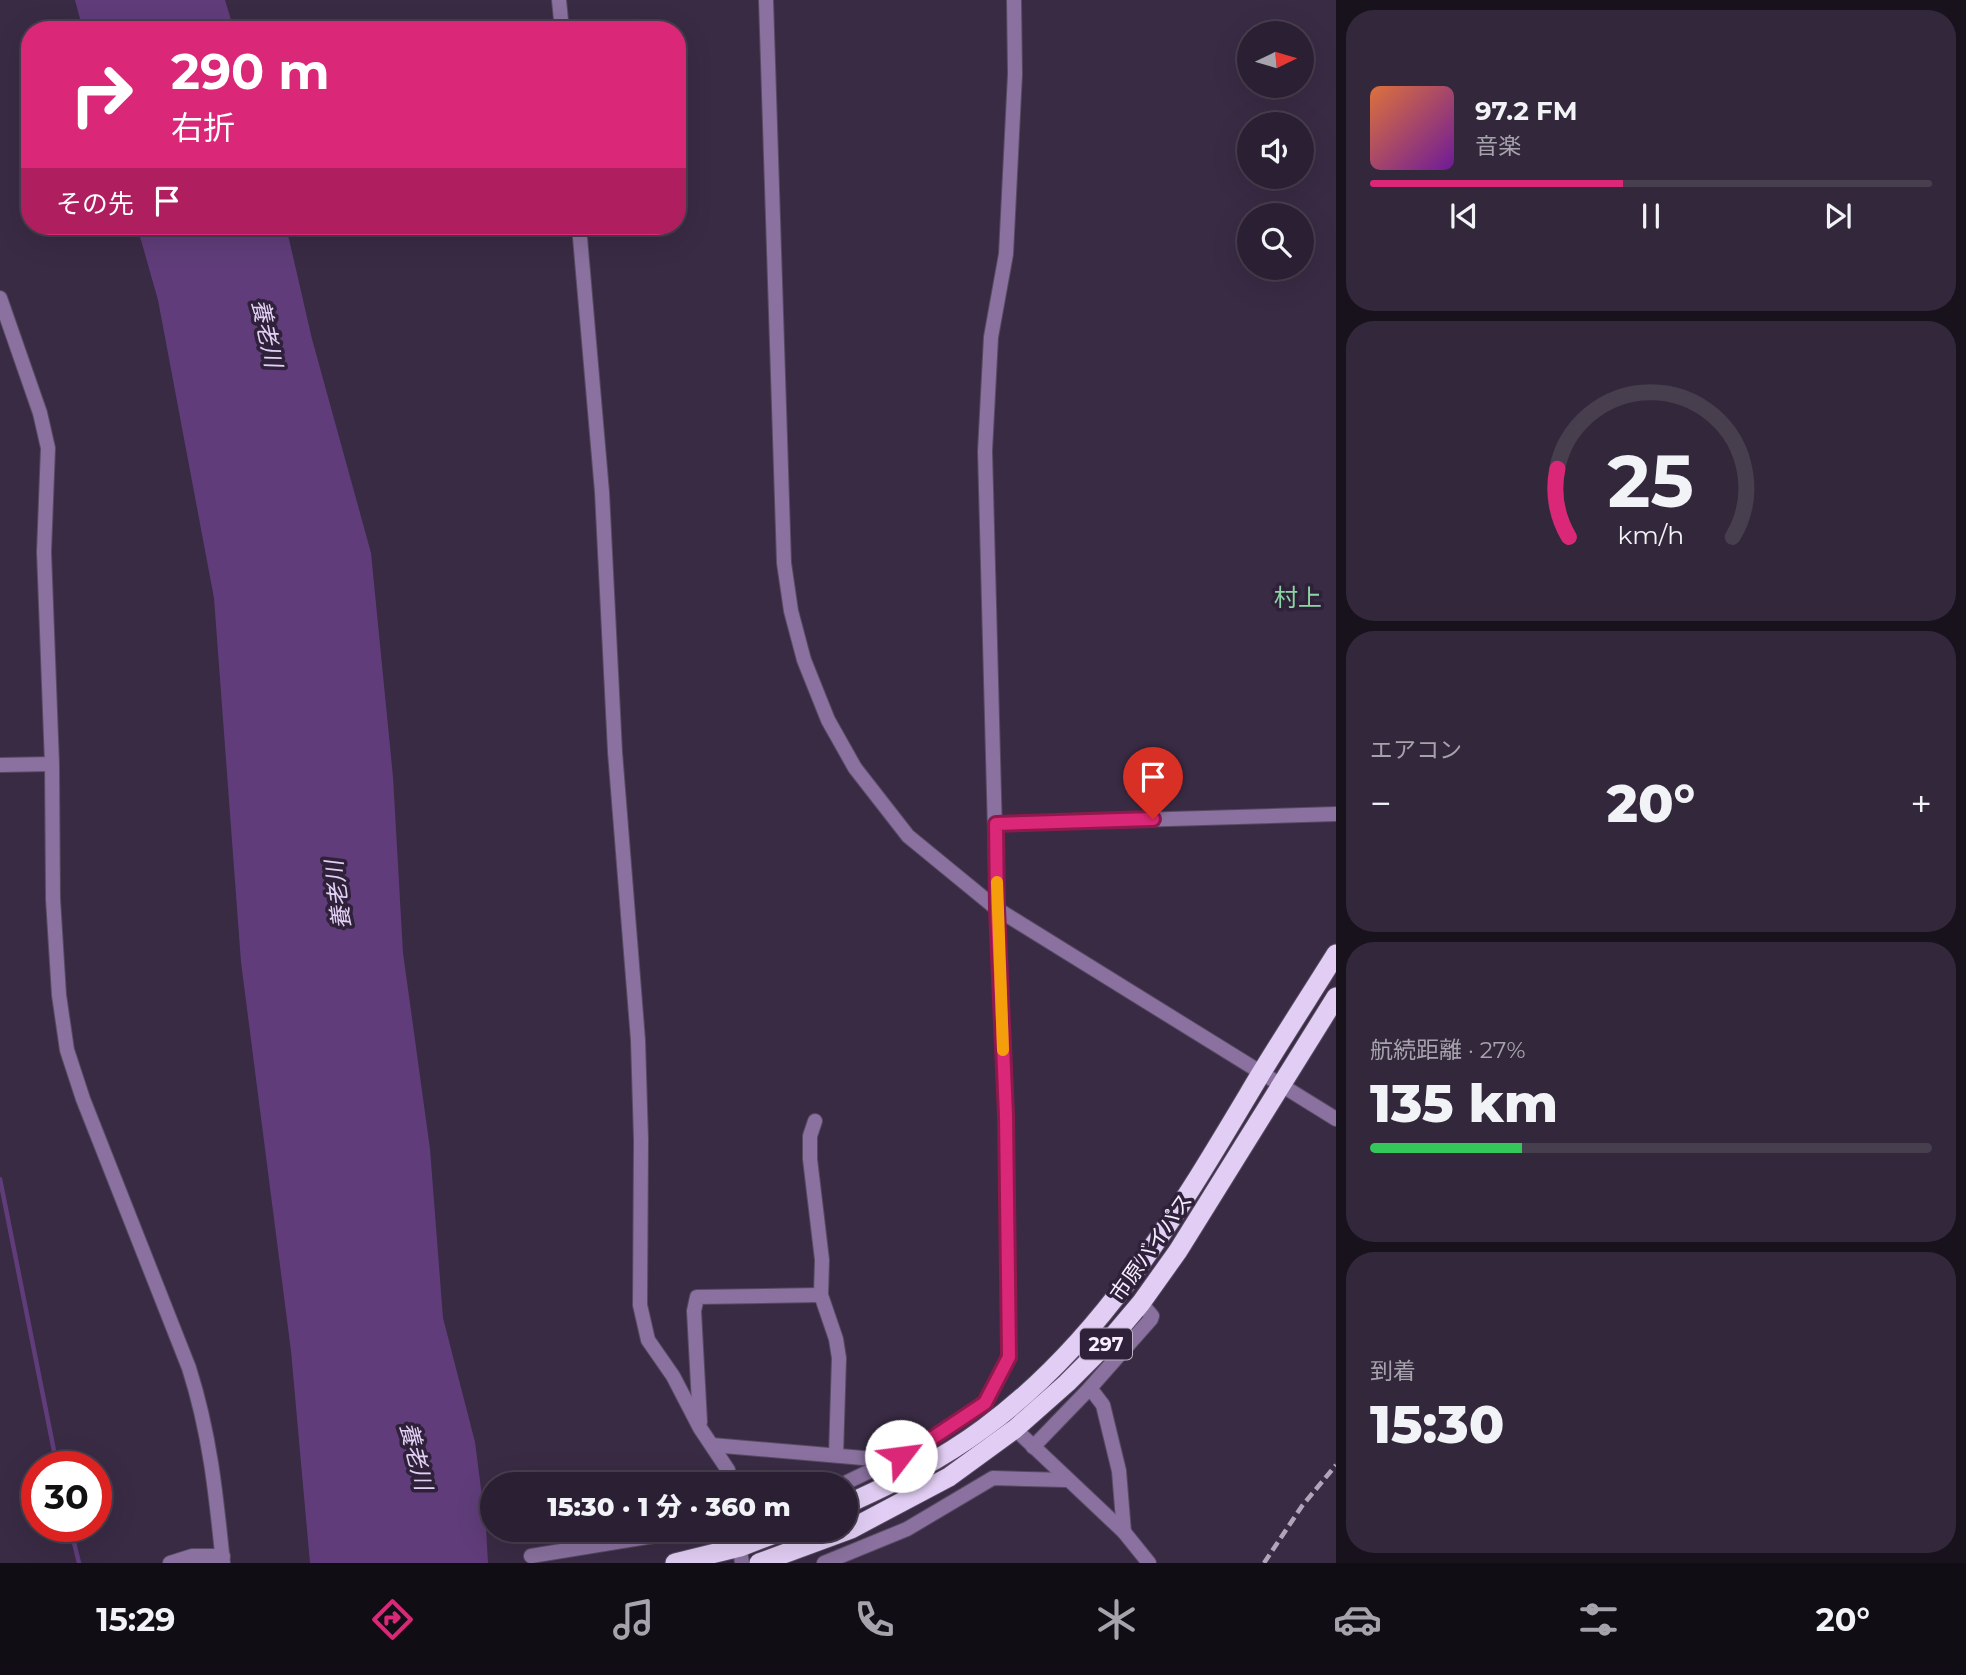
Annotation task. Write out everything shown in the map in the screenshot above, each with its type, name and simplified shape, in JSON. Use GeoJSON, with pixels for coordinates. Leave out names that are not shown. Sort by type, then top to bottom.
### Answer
{"type":"FeatureCollection","features":[{"type":"Feature","properties":{"kind":"highway","name":"市原バイパス"},"geometry":{"type":"LineString","coordinates":[[858,1499],[953,1449],[985,1427],[1058,1363],[1114,1298],[1193,1188],[1336,954]]}},
{"type":"Feature","properties":{"kind":"highway","name":"市原バイパス"},"geometry":{"type":"LineString","coordinates":[[759,1563],[851,1529],[949,1477],[1015,1429],[1067,1383],[1142,1303],[1208,1206],[1336,997]]}},
{"type":"Feature","properties":{"kind":"highway"},"geometry":{"type":"LineString","coordinates":[[675,1563],[739,1546]]}},
{"type":"Feature","properties":{"kind":"street"},"geometry":{"type":"LineString","coordinates":[[559,0],[561,21]]}},
{"type":"Feature","properties":{"kind":"street"},"geometry":{"type":"LineString","coordinates":[[766,0],[784,563],[791,611],[804,660],[828,720],[855,768],[908,836],[997,909],[1336,1119]]}},
{"type":"Feature","properties":{"kind":"street"},"geometry":{"type":"LineString","coordinates":[[858,1477],[916,1449],[985,1403],[1009,1357],[1006,1115],[997,909],[985,451],[991,337],[1006,254],[1015,74],[1014,0]]}},
{"type":"Feature","properties":{"kind":"street"},"geometry":{"type":"LineString","coordinates":[[580,235],[602,492],[615,752],[638,1040],[641,1140],[640,1305],[648,1340],[673,1376],[700,1428],[728,1472]]}},
{"type":"Feature","properties":{"kind":"street"},"geometry":{"type":"LineString","coordinates":[[0,298],[40,413],[48,448],[44,552],[52,764],[54,938],[67,1050],[83,1099],[189,1368],[209,1444],[223,1559],[192,1556],[170,1563]]}},
{"type":"Feature","properties":{"kind":"street"},"geometry":{"type":"LineString","coordinates":[[0,765],[52,764]]}},
{"type":"Feature","properties":{"kind":"street"},"geometry":{"type":"LineString","coordinates":[[996,824],[1336,814]]}},
{"type":"Feature","properties":{"kind":"street"},"geometry":{"type":"LineString","coordinates":[[815,1121],[810,1136],[810,1159],[822,1260],[821,1295],[836,1339],[839,1358],[836,1455]]}},
{"type":"Feature","properties":{"kind":"street"},"geometry":{"type":"LineString","coordinates":[[700,1428],[694,1311],[697,1297],[821,1295]]}},
{"type":"Feature","properties":{"kind":"street"},"geometry":{"type":"LineString","coordinates":[[1033,1447],[1151,1320],[1152,1316],[1142,1303]]}},
{"type":"Feature","properties":{"kind":"street"},"geometry":{"type":"LineString","coordinates":[[1090,1388],[1103,1405],[1119,1471],[1124,1532]]}},
{"type":"Feature","properties":{"kind":"street"},"geometry":{"type":"LineString","coordinates":[[1015,1429],[1124,1532],[1149,1563]]}},
{"type":"Feature","properties":{"kind":"street"},"geometry":{"type":"LineString","coordinates":[[712,1445],[875,1459],[886,1463]]}},
{"type":"Feature","properties":{"kind":"street"},"geometry":{"type":"LineString","coordinates":[[824,1563],[907,1529],[993,1478],[1066,1480]]}},
{"type":"Feature","properties":{"kind":"street"},"geometry":{"type":"LineString","coordinates":[[531,1556],[617,1542]]}},
{"type":"Feature","properties":{"kind":"water"},"geometry":{"type":"Polygon","coordinates":[[[75,0],[225,0],[231,21],[81,21],[75,0]]]}},
{"type":"Feature","properties":{"kind":"water","name":"養老川"},"geometry":{"type":"Polygon","coordinates":[[[140,235],[288,235],[312,339],[371,553],[393,777],[403,953],[430,1149],[443,1318],[475,1442],[480,1481],[480,1542],[487,1542],[488,1563],[310,1563],[291,1351],[241,962],[214,598],[158,300],[140,235]]]}},
{"type":"Feature","properties":{"kind":"waterway"},"geometry":{"type":"LineString","coordinates":[[0,1179],[54,1451]]}},
{"type":"Feature","properties":{"kind":"waterway"},"geometry":{"type":"LineString","coordinates":[[74,1542],[79,1563]]}},
{"type":"Feature","properties":{"kind":"railway"},"geometry":{"type":"LineString","coordinates":[[1264,1563],[1302,1506],[1336,1465]]}},
{"type":"Feature","properties":{"kind":"slow traffic"},"geometry":{"type":"LineString","coordinates":[[997,882],[1003,1050]]}},
{"type":"Feature","properties":{"kind":"district","name":"村上"},"geometry":{"type":"Point","coordinates":[1298,597]}},
{"type":"Feature","properties":{"kind":"route"},"geometry":{"type":"LineString","coordinates":[[901,1456],[985,1403],[1009,1357],[1006,1115],[996,824],[1153,819]]}}]}
